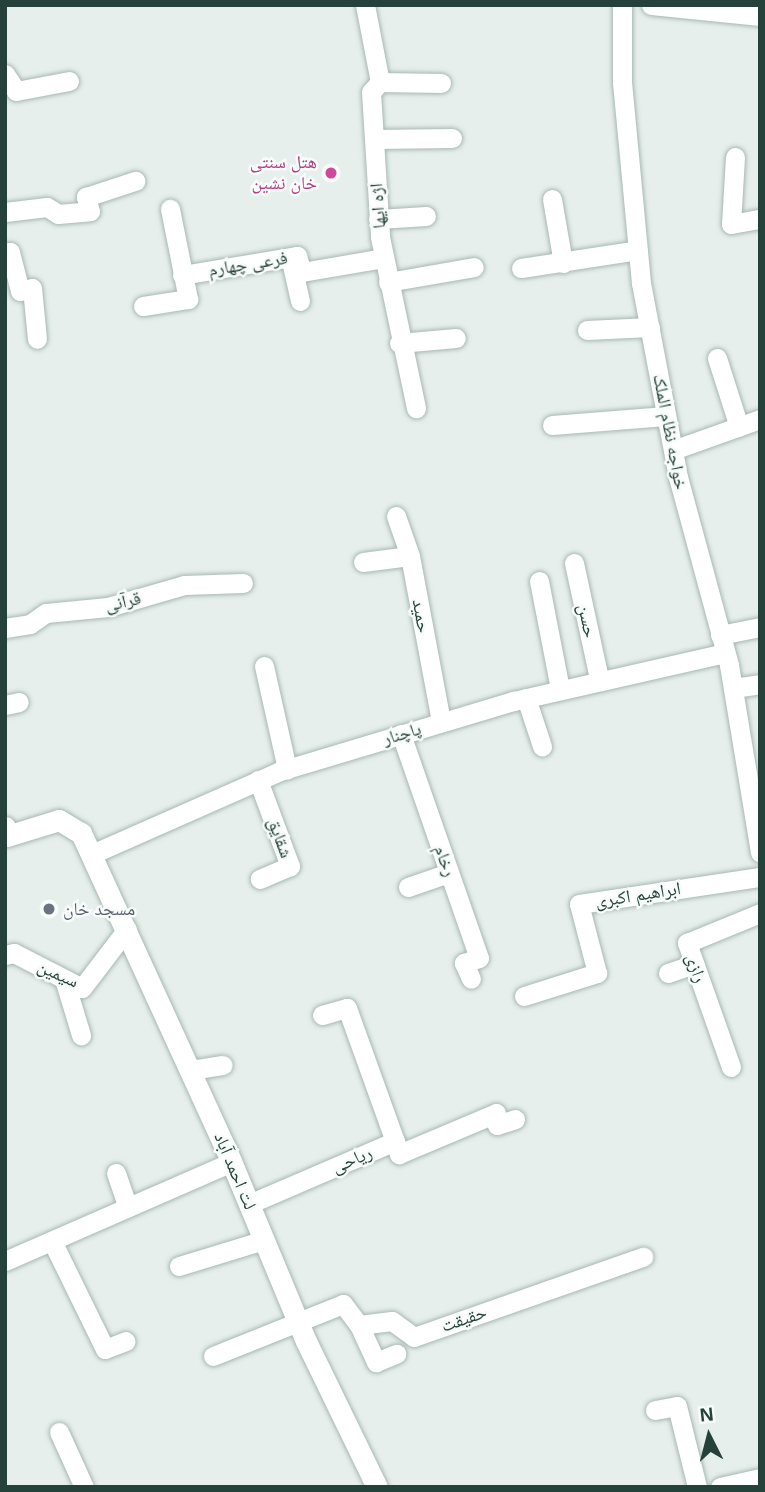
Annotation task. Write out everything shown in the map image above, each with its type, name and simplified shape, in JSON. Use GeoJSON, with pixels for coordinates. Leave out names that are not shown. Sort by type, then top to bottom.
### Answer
{"type":"FeatureCollection","features":[{"type":"Feature","properties":{"kind":"street","name":"اژه ایها"},"geometry":{"type":"LineString","coordinates":[[365,5],[380,82],[371,92],[378,219],[399,343],[416,408]]}},
{"type":"Feature","properties":{"kind":"street","name":"خواجه نظام الملک"},"geometry":{"type":"LineString","coordinates":[[622,5],[622,82],[638,250],[650,327],[673,450],[733,688],[760,852]]}},
{"type":"Feature","properties":{"kind":"street"},"geometry":{"type":"LineString","coordinates":[[651,5],[760,16]]}},
{"type":"Feature","properties":{"kind":"street"},"geometry":{"type":"LineString","coordinates":[[5,74],[16,91],[69,81]]}},
{"type":"Feature","properties":{"kind":"street"},"geometry":{"type":"LineString","coordinates":[[380,82],[441,83]]}},
{"type":"Feature","properties":{"kind":"street"},"geometry":{"type":"LineString","coordinates":[[374,139],[452,138]]}},
{"type":"Feature","properties":{"kind":"street"},"geometry":{"type":"LineString","coordinates":[[735,157],[731,224],[760,219]]}},
{"type":"Feature","properties":{"kind":"street"},"geometry":{"type":"LineString","coordinates":[[5,212],[47,206],[58,214],[90,211],[86,197],[135,181]]}},
{"type":"Feature","properties":{"kind":"street"},"geometry":{"type":"LineString","coordinates":[[552,199],[563,263]]}},
{"type":"Feature","properties":{"kind":"street"},"geometry":{"type":"LineString","coordinates":[[144,306],[188,299],[170,209]]}},
{"type":"Feature","properties":{"kind":"street"},"geometry":{"type":"LineString","coordinates":[[378,219],[426,216]]}},
{"type":"Feature","properties":{"kind":"street"},"geometry":{"type":"LineString","coordinates":[[522,268],[638,250]]}},
{"type":"Feature","properties":{"kind":"street"},"geometry":{"type":"LineString","coordinates":[[5,253],[10,252],[20,291],[32,288],[37,339]]}},
{"type":"Feature","properties":{"kind":"street","name":"فرعی چهارم"},"geometry":{"type":"LineString","coordinates":[[182,275],[297,256],[302,272],[383,258]]}},
{"type":"Feature","properties":{"kind":"street"},"geometry":{"type":"LineString","coordinates":[[291,257],[300,301]]}},
{"type":"Feature","properties":{"kind":"street"},"geometry":{"type":"LineString","coordinates":[[388,282],[474,267]]}},
{"type":"Feature","properties":{"kind":"street"},"geometry":{"type":"LineString","coordinates":[[587,330],[650,327]]}},
{"type":"Feature","properties":{"kind":"street"},"geometry":{"type":"LineString","coordinates":[[399,343],[456,338]]}},
{"type":"Feature","properties":{"kind":"street"},"geometry":{"type":"LineString","coordinates":[[717,358],[739,426]]}},
{"type":"Feature","properties":{"kind":"street"},"geometry":{"type":"LineString","coordinates":[[552,425],[666,416]]}},
{"type":"Feature","properties":{"kind":"street"},"geometry":{"type":"LineString","coordinates":[[673,450],[760,419]]}},
{"type":"Feature","properties":{"kind":"street","name":"حمید"},"geometry":{"type":"LineString","coordinates":[[396,516],[410,556],[441,722]]}},
{"type":"Feature","properties":{"kind":"street"},"geometry":{"type":"LineString","coordinates":[[363,562],[410,556]]}},
{"type":"Feature","properties":{"kind":"street","name":"حسن"},"geometry":{"type":"LineString","coordinates":[[574,563],[599,679]]}},
{"type":"Feature","properties":{"kind":"street"},"geometry":{"type":"LineString","coordinates":[[539,581],[560,689]]}},
{"type":"Feature","properties":{"kind":"street","name":"قرآنی"},"geometry":{"type":"LineString","coordinates":[[5,628],[30,624],[46,613],[108,607],[184,585],[243,583]]}},
{"type":"Feature","properties":{"kind":"street","name":"پاچنار"},"geometry":{"type":"LineString","coordinates":[[92,854],[287,769],[441,722],[723,644],[760,627]]}},
{"type":"Feature","properties":{"kind":"street"},"geometry":{"type":"LineString","coordinates":[[264,666],[287,769]]}},
{"type":"Feature","properties":{"kind":"street"},"geometry":{"type":"LineString","coordinates":[[733,688],[760,684]]}},
{"type":"Feature","properties":{"kind":"street"},"geometry":{"type":"LineString","coordinates":[[526,698],[542,746]]}},
{"type":"Feature","properties":{"kind":"street","name":"رخام"},"geometry":{"type":"LineString","coordinates":[[401,734],[479,957],[464,963],[471,978]]}},
{"type":"Feature","properties":{"kind":"street","name":"شقایق"},"geometry":{"type":"LineString","coordinates":[[258,780],[290,866],[260,879]]}},
{"type":"Feature","properties":{"kind":"street"},"geometry":{"type":"LineString","coordinates":[[6,833],[59,820],[81,833],[92,854]]}},
{"type":"Feature","properties":{"kind":"street","name":"لت احمد آباد"},"geometry":{"type":"LineString","coordinates":[[92,854],[232,1162],[297,1320],[377,1487]]}},
{"type":"Feature","properties":{"kind":"street"},"geometry":{"type":"LineString","coordinates":[[408,887],[449,873]]}},
{"type":"Feature","properties":{"kind":"street","name":"ابراهیم اکبری"},"geometry":{"type":"LineString","coordinates":[[524,996],[597,973],[579,904],[760,877]]}},
{"type":"Feature","properties":{"kind":"street","name":"رازی"},"geometry":{"type":"LineString","coordinates":[[731,1067],[687,943],[760,914]]}},
{"type":"Feature","properties":{"kind":"street","name":"سیمین"},"geometry":{"type":"LineString","coordinates":[[5,955],[14,953],[82,988],[127,929]]}},
{"type":"Feature","properties":{"kind":"street"},"geometry":{"type":"LineString","coordinates":[[668,974],[694,964]]}},
{"type":"Feature","properties":{"kind":"street"},"geometry":{"type":"LineString","coordinates":[[64,979],[80,1035]]}},
{"type":"Feature","properties":{"kind":"street"},"geometry":{"type":"LineString","coordinates":[[322,1015],[347,1008],[395,1142]]}},
{"type":"Feature","properties":{"kind":"street"},"geometry":{"type":"LineString","coordinates":[[191,1070],[223,1065]]}},
{"type":"Feature","properties":{"kind":"street","name":"ریاحی"},"geometry":{"type":"LineString","coordinates":[[249,1204],[395,1142],[399,1154],[496,1113],[497,1125],[515,1119]]}},
{"type":"Feature","properties":{"kind":"street"},"geometry":{"type":"LineString","coordinates":[[5,1261],[38,1244],[53,1242],[232,1162]]}},
{"type":"Feature","properties":{"kind":"street"},"geometry":{"type":"LineString","coordinates":[[116,1173],[128,1208]]}},
{"type":"Feature","properties":{"kind":"street"},"geometry":{"type":"LineString","coordinates":[[179,1266],[264,1240]]}},
{"type":"Feature","properties":{"kind":"street"},"geometry":{"type":"LineString","coordinates":[[53,1242],[105,1349],[126,1341]]}},
{"type":"Feature","properties":{"kind":"street","name":"حقیقت"},"geometry":{"type":"LineString","coordinates":[[359,1325],[392,1321],[414,1337],[643,1257]]}},
{"type":"Feature","properties":{"kind":"street"},"geometry":{"type":"LineString","coordinates":[[213,1356],[297,1320],[343,1304],[359,1325],[376,1362],[396,1354]]}},
{"type":"Feature","properties":{"kind":"street"},"geometry":{"type":"LineString","coordinates":[[655,1410],[677,1406],[697,1487]]}},
{"type":"Feature","properties":{"kind":"street"},"geometry":{"type":"LineString","coordinates":[[59,1432],[84,1487]]}},
{"type":"Feature","properties":{"kind":"street"},"geometry":{"type":"LineString","coordinates":[[720,1487],[760,1478]]}},
{"type":"Feature","properties":{"kind":"place","name":"هتل سنتی خان نشین"},"geometry":{"type":"Point","coordinates":[331,173]}},
{"type":"Feature","properties":{"kind":"place","name":"مسجد خان"},"geometry":{"type":"Point","coordinates":[49,909]}}]}
